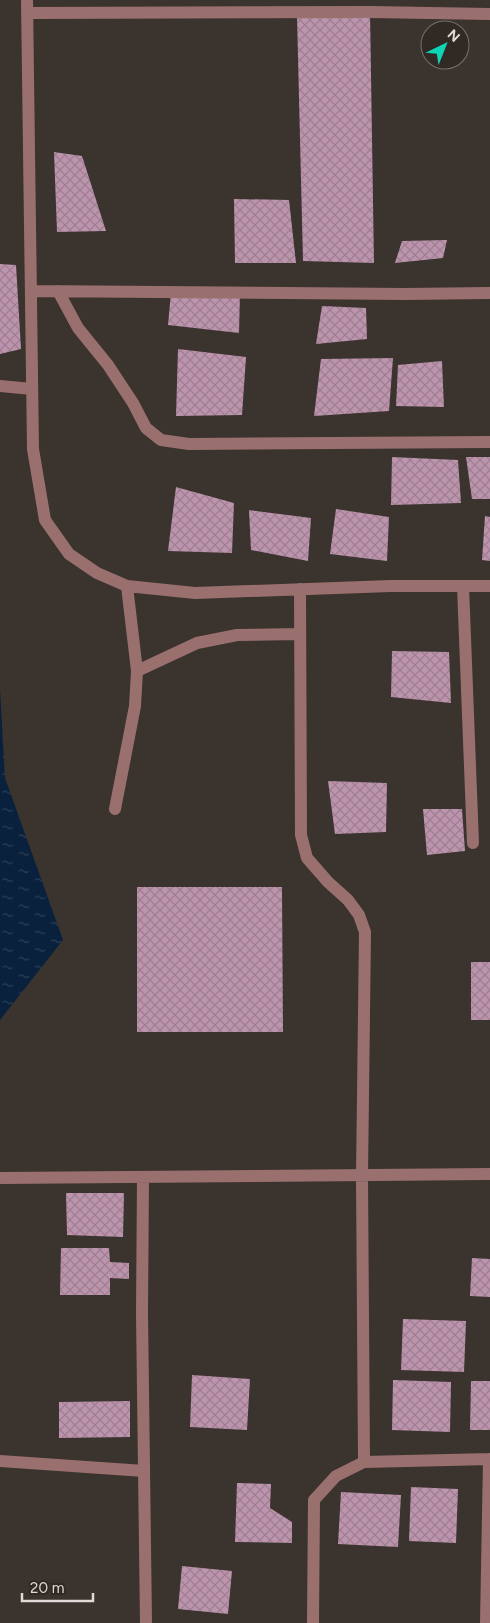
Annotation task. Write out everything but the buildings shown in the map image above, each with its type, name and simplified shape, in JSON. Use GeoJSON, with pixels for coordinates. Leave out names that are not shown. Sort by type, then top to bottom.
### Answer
{"type":"FeatureCollection","features":[{"type":"Feature","properties":{"kind":"street"},"geometry":{"type":"LineString","coordinates":[[490,14],[27,6],[33,449],[45,520],[69,554],[97,574],[127,586],[195,593],[390,586],[490,586]]}},
{"type":"Feature","properties":{"kind":"street"},"geometry":{"type":"LineString","coordinates":[[31,291],[490,293]]}},
{"type":"Feature","properties":{"kind":"street"},"geometry":{"type":"LineString","coordinates":[[58,291],[78,328],[108,364],[133,403],[146,428],[161,440],[189,444],[490,442]]}},
{"type":"Feature","properties":{"kind":"street"},"geometry":{"type":"LineString","coordinates":[[0,386],[32,389]]}},
{"type":"Feature","properties":{"kind":"street"},"geometry":{"type":"LineString","coordinates":[[115,808],[135,706],[137,671],[127,586]]}},
{"type":"Feature","properties":{"kind":"street"},"geometry":{"type":"LineString","coordinates":[[463,586],[473,843]]}},
{"type":"Feature","properties":{"kind":"street"},"geometry":{"type":"LineString","coordinates":[[300,589],[301,835],[307,858],[328,882],[348,900],[359,915],[365,932],[362,1176],[364,1462]]}},
{"type":"Feature","properties":{"kind":"street"},"geometry":{"type":"LineString","coordinates":[[137,671],[197,643],[236,636],[300,634]]}},
{"type":"Feature","properties":{"kind":"street"},"geometry":{"type":"LineString","coordinates":[[0,1178],[490,1174]]}},
{"type":"Feature","properties":{"kind":"street"},"geometry":{"type":"LineString","coordinates":[[143,1177],[142,1313],[146,1623]]}},
{"type":"Feature","properties":{"kind":"street"},"geometry":{"type":"LineString","coordinates":[[313,1623],[314,1500],[336,1476],[364,1462],[489,1459],[486,1623]]}},
{"type":"Feature","properties":{"kind":"street"},"geometry":{"type":"LineString","coordinates":[[0,1461],[144,1471]]}},
{"type":"Feature","properties":{"kind":"water"},"geometry":{"type":"Polygon","coordinates":[[[0,689],[5,778],[63,940],[0,1020],[0,689]]]}}]}
